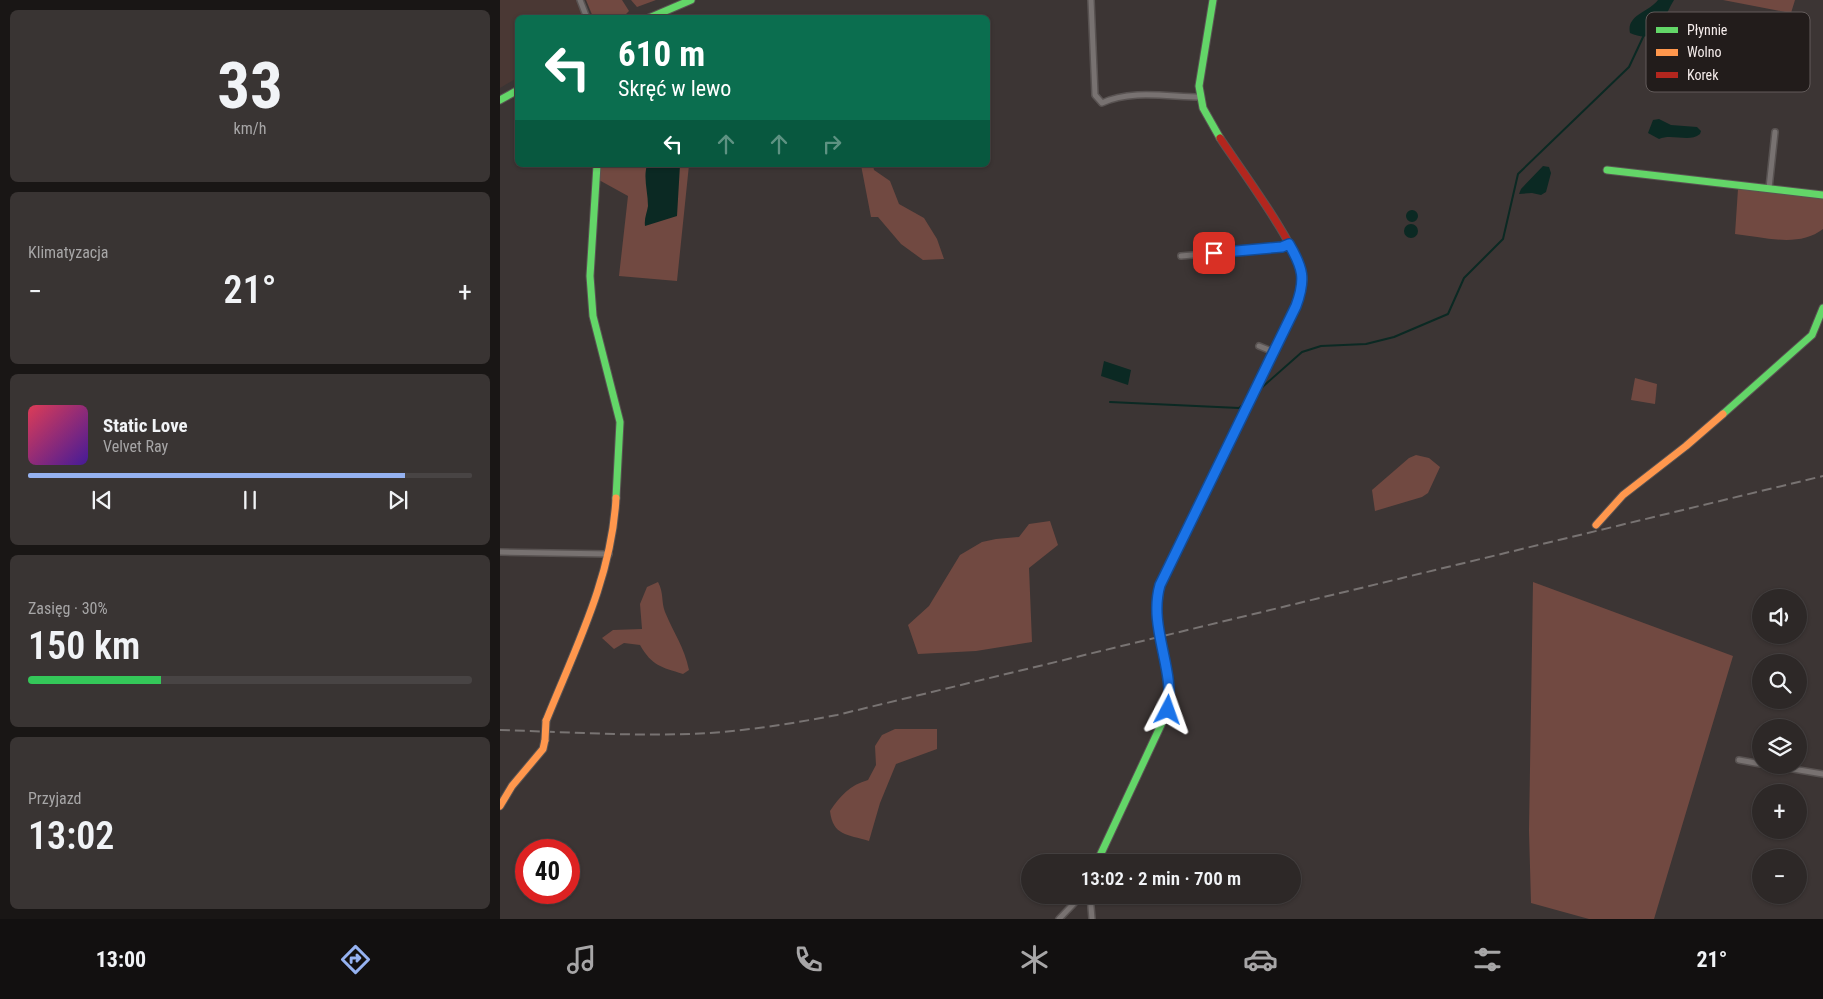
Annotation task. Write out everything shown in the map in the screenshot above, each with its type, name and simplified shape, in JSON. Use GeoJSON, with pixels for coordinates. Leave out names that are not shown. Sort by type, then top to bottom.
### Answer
{"type":"FeatureCollection","features":[{"type":"Feature","properties":{"kind":"street"},"geometry":{"type":"LineString","coordinates":[[580,0],[587,15]]}},
{"type":"Feature","properties":{"kind":"street"},"geometry":{"type":"LineString","coordinates":[[655,15],[691,0]]}},
{"type":"Feature","properties":{"kind":"street"},"geometry":{"type":"LineString","coordinates":[[1091,0],[1095,95],[1098,100],[1102,103],[1118,97],[1131,96],[1200,97]]}},
{"type":"Feature","properties":{"kind":"street"},"geometry":{"type":"LineString","coordinates":[[1102,854],[1168,710],[1169,681],[1156,603],[1160,585],[1296,306],[1303,284],[1300,266],[1289,244],[1206,117],[1199,86],[1202,54],[1213,0]]}},
{"type":"Feature","properties":{"kind":"street"},"geometry":{"type":"LineString","coordinates":[[500,100],[515,92]]}},
{"type":"Feature","properties":{"kind":"street"},"geometry":{"type":"LineString","coordinates":[[1769,188],[1775,132]]}},
{"type":"Feature","properties":{"kind":"street"},"geometry":{"type":"LineString","coordinates":[[500,806],[512,786],[543,749],[546,721],[605,573],[615,524],[620,422],[593,316],[590,276],[597,167]]}},
{"type":"Feature","properties":{"kind":"street"},"geometry":{"type":"LineString","coordinates":[[1607,170],[1823,195]]}},
{"type":"Feature","properties":{"kind":"street"},"geometry":{"type":"LineString","coordinates":[[1181,256],[1282,247],[1289,244]]}},
{"type":"Feature","properties":{"kind":"street"},"geometry":{"type":"LineString","coordinates":[[1596,525],[1610,512],[1623,495],[1686,446],[1812,335],[1823,308]]}},
{"type":"Feature","properties":{"kind":"street"},"geometry":{"type":"LineString","coordinates":[[1259,346],[1274,352]]}},
{"type":"Feature","properties":{"kind":"street"},"geometry":{"type":"LineString","coordinates":[[500,552],[609,554]]}},
{"type":"Feature","properties":{"kind":"street"},"geometry":{"type":"LineString","coordinates":[[1739,760],[1752,762]]}},
{"type":"Feature","properties":{"kind":"street"},"geometry":{"type":"LineString","coordinates":[[1807,771],[1823,774]]}},
{"type":"Feature","properties":{"kind":"street"},"geometry":{"type":"LineString","coordinates":[[1059,919],[1073,904]]}},
{"type":"Feature","properties":{"kind":"street"},"geometry":{"type":"LineString","coordinates":[[1091,904],[1092,919]]}},
{"type":"Feature","properties":{"kind":"shaded area"},"geometry":{"type":"Polygon","coordinates":[[[500,0],[577,0],[583,15],[515,15],[515,79],[500,88],[500,0]]]}},
{"type":"Feature","properties":{"kind":"shaded area"},"geometry":{"type":"Polygon","coordinates":[[[586,0],[622,0],[629,11],[625,15],[592,15],[586,0]]]}},
{"type":"Feature","properties":{"kind":"shaded area"},"geometry":{"type":"Polygon","coordinates":[[[631,0],[656,0],[637,7],[631,0]]]}},
{"type":"Feature","properties":{"kind":"shaded area"},"geometry":{"type":"Polygon","coordinates":[[[1658,0],[1674,0],[1667,12],[1646,12],[1646,36],[1630,33],[1631,22],[1658,0]]]}},
{"type":"Feature","properties":{"kind":"shaded area"},"geometry":{"type":"Polygon","coordinates":[[[1723,0],[1795,0],[1791,12],[1723,0]]]}},
{"type":"Feature","properties":{"kind":"shaded area"},"geometry":{"type":"Polygon","coordinates":[[[1659,119],[1671,125],[1697,127],[1701,131],[1696,137],[1691,138],[1664,137],[1659,139],[1648,133],[1653,120],[1659,119]]]}},
{"type":"Feature","properties":{"kind":"shaded area"},"geometry":{"type":"Polygon","coordinates":[[[1543,166],[1549,167],[1551,173],[1546,192],[1541,195],[1532,193],[1519,194],[1521,189],[1543,166]]]}},
{"type":"Feature","properties":{"kind":"shaded area"},"geometry":{"type":"Polygon","coordinates":[[[599,167],[689,167],[677,281],[619,276],[628,196],[599,180],[599,167]]]}},
{"type":"Feature","properties":{"kind":"shaded area"},"geometry":{"type":"Polygon","coordinates":[[[647,167],[680,167],[677,216],[645,226],[648,206],[647,167]]]}},
{"type":"Feature","properties":{"kind":"shaded area"},"geometry":{"type":"Polygon","coordinates":[[[861,167],[873,167],[874,170],[890,181],[899,204],[924,218],[937,239],[944,259],[923,260],[901,244],[878,217],[871,217],[861,167]]]}},
{"type":"Feature","properties":{"kind":"shaded area"},"geometry":{"type":"Polygon","coordinates":[[[1738,189],[1823,198],[1823,229],[1814,235],[1792,240],[1735,234],[1738,189]]]}},
{"type":"Feature","properties":{"kind":"shaded area"},"geometry":{"type":"Polygon","coordinates":[[[1414,210],[1417,211],[1417,221],[1410,222],[1407,221],[1406,214],[1407,211],[1414,210]]]}},
{"type":"Feature","properties":{"kind":"shaded area"},"geometry":{"type":"Polygon","coordinates":[[[1408,224],[1414,224],[1418,231],[1414,238],[1408,238],[1404,234],[1404,228],[1408,224]]]}},
{"type":"Feature","properties":{"kind":"shaded area"},"geometry":{"type":"Polygon","coordinates":[[[1104,361],[1131,370],[1128,385],[1101,376],[1104,361]]]}},
{"type":"Feature","properties":{"kind":"shaded area"},"geometry":{"type":"Polygon","coordinates":[[[1635,378],[1657,384],[1655,404],[1631,400],[1635,378]]]}},
{"type":"Feature","properties":{"kind":"shaded area"},"geometry":{"type":"Polygon","coordinates":[[[1416,455],[1429,458],[1440,467],[1428,493],[1422,497],[1375,511],[1372,490],[1409,458],[1416,455]]]}},
{"type":"Feature","properties":{"kind":"shaded area"},"geometry":{"type":"Polygon","coordinates":[[[1050,521],[1058,545],[1029,568],[1032,642],[976,651],[918,654],[908,625],[929,606],[960,555],[982,542],[1019,537],[1029,524],[1050,521]]]}},
{"type":"Feature","properties":{"kind":"shaded area"},"geometry":{"type":"Polygon","coordinates":[[[658,582],[665,612],[687,662],[689,670],[683,674],[653,662],[640,645],[624,643],[614,649],[602,638],[613,630],[642,629],[640,604],[647,587],[658,582]]]}},
{"type":"Feature","properties":{"kind":"shaded area"},"geometry":{"type":"Polygon","coordinates":[[[1533,582],[1733,656],[1654,919],[1589,919],[1531,903],[1529,831],[1533,582]]]}},
{"type":"Feature","properties":{"kind":"shaded area"},"geometry":{"type":"Polygon","coordinates":[[[895,729],[937,729],[937,749],[896,764],[880,803],[869,841],[842,833],[834,825],[830,811],[846,792],[868,780],[876,765],[875,746],[882,735],[895,729]]]}},
{"type":"Feature","properties":{"kind":"waterway"},"geometry":{"type":"LineString","coordinates":[[1259,390],[1302,352],[1321,346],[1366,344],[1394,337],[1448,314],[1464,278],[1503,239],[1518,174],[1629,67],[1644,35]]}},
{"type":"Feature","properties":{"kind":"waterway"},"geometry":{"type":"LineString","coordinates":[[1110,402],[1239,408],[1247,401]]}},
{"type":"Feature","properties":{"kind":"railway"},"geometry":{"type":"LineString","coordinates":[[500,730],[631,734],[709,733],[774,726],[837,715],[1823,476]]}},
{"type":"Feature","properties":{"kind":"traffic: fast"},"geometry":{"type":"LineString","coordinates":[[656,15],[691,0]]}},
{"type":"Feature","properties":{"kind":"traffic: fast"},"geometry":{"type":"LineString","coordinates":[[1213,0],[1199,86],[1203,108],[1220,138]]}},
{"type":"Feature","properties":{"kind":"traffic: fast"},"geometry":{"type":"LineString","coordinates":[[500,100],[515,92]]}},
{"type":"Feature","properties":{"kind":"traffic: fast"},"geometry":{"type":"LineString","coordinates":[[597,167],[590,276],[593,316],[620,422],[616,498]]}},
{"type":"Feature","properties":{"kind":"traffic: fast"},"geometry":{"type":"LineString","coordinates":[[1607,170],[1823,195]]}},
{"type":"Feature","properties":{"kind":"traffic: fast"},"geometry":{"type":"LineString","coordinates":[[1723,414],[1812,335],[1823,308]]}},
{"type":"Feature","properties":{"kind":"traffic: fast"},"geometry":{"type":"LineString","coordinates":[[1101,854],[1168,710],[1168,679],[1157,616],[1160,585],[1274,351]]}},
{"type":"Feature","properties":{"kind":"traffic: slow"},"geometry":{"type":"LineString","coordinates":[[1596,525],[1623,495],[1686,446],[1723,414]]}},
{"type":"Feature","properties":{"kind":"traffic: slow"},"geometry":{"type":"LineString","coordinates":[[546,721],[580,640],[600,584],[613,527],[616,498]]}},
{"type":"Feature","properties":{"kind":"traffic: slow"},"geometry":{"type":"LineString","coordinates":[[545,740],[546,721]]}},
{"type":"Feature","properties":{"kind":"traffic: slow"},"geometry":{"type":"LineString","coordinates":[[500,806],[512,786],[543,749],[545,740]]}},
{"type":"Feature","properties":{"kind":"traffic: jam"},"geometry":{"type":"LineString","coordinates":[[1220,138],[1282,230],[1300,268],[1303,280],[1299,299],[1274,351]]}},
{"type":"Feature","properties":{"kind":"route"},"geometry":{"type":"LineString","coordinates":[[1168,710],[1170,698],[1169,681],[1160,639],[1156,603],[1160,585],[1296,306],[1303,284],[1300,266],[1289,244],[1282,247],[1214,253]]}}]}
